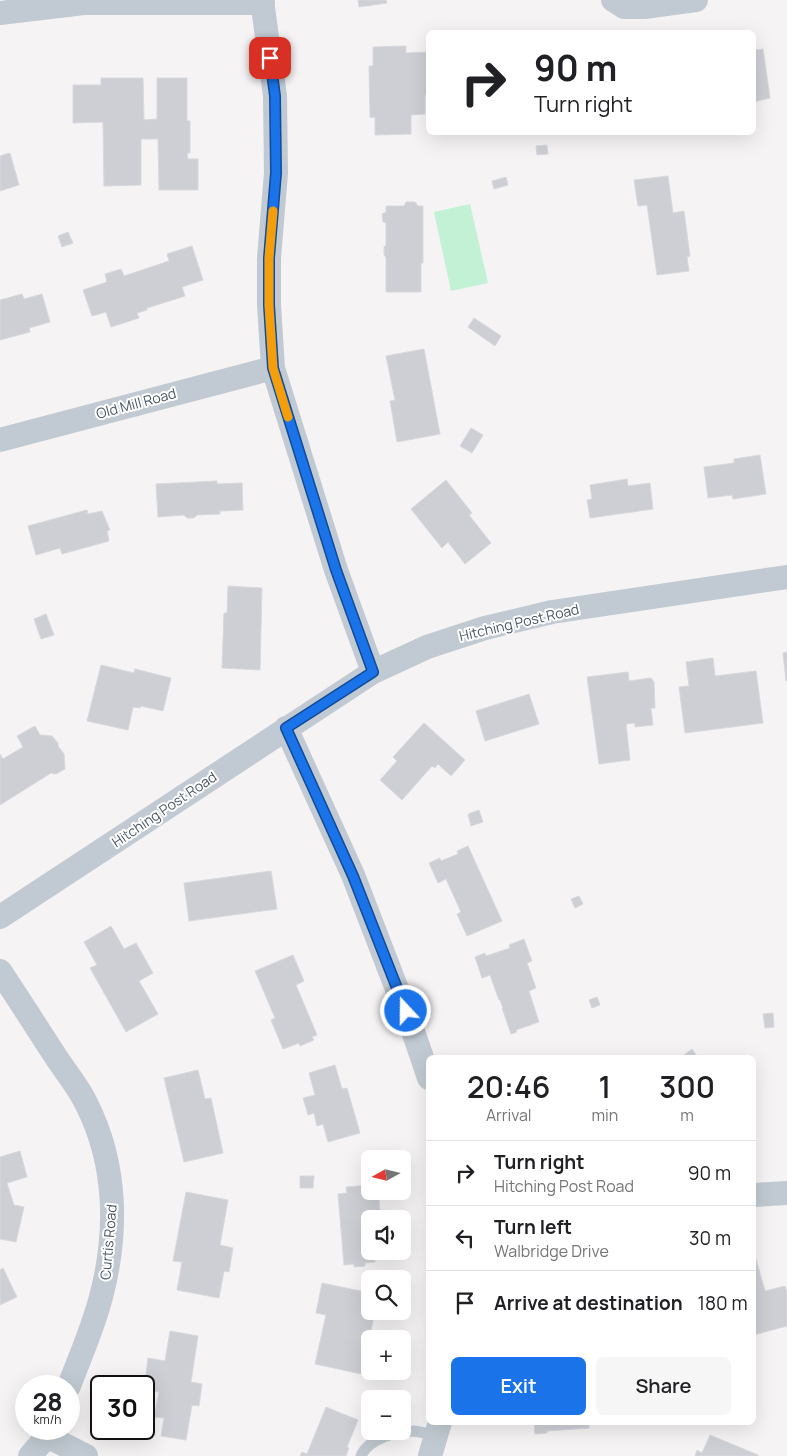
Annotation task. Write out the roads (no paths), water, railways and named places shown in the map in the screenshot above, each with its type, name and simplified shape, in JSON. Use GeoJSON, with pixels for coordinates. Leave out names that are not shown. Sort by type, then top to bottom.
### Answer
{"type":"FeatureCollection","features":[{"type":"Feature","properties":{"kind":"street"},"geometry":{"type":"LineString","coordinates":[[613,0],[624,7],[644,7],[696,0]]}},
{"type":"Feature","properties":{"kind":"street"},"geometry":{"type":"LineString","coordinates":[[0,13],[84,3],[262,1],[275,96],[276,173],[269,258],[269,305],[273,368],[336,570],[373,672]]}},
{"type":"Feature","properties":{"kind":"street","name":"Old Mill Road"},"geometry":{"type":"LineString","coordinates":[[0,440],[273,368]]}},
{"type":"Feature","properties":{"kind":"street","name":"Hitching Post Road"},"geometry":{"type":"LineString","coordinates":[[0,917],[373,672],[427,647],[485,628],[552,612],[787,577]]}},
{"type":"Feature","properties":{"kind":"street"},"geometry":{"type":"LineString","coordinates":[[286,728],[353,876],[426,1069]]}},
{"type":"Feature","properties":{"kind":"street","name":"Curtis Road"},"geometry":{"type":"LineString","coordinates":[[0,971],[87,1104],[106,1152],[111,1182],[113,1215],[108,1264],[101,1297],[73,1375]]}},
{"type":"Feature","properties":{"kind":"street"},"geometry":{"type":"LineString","coordinates":[[756,1195],[787,1193]]}},
{"type":"Feature","properties":{"kind":"street"},"geometry":{"type":"LineString","coordinates":[[30,1456],[42,1440]]}},
{"type":"Feature","properties":{"kind":"street"},"geometry":{"type":"LineString","coordinates":[[61,1440],[86,1456]]}},
{"type":"Feature","properties":{"kind":"lane"},"geometry":{"type":"LineString","coordinates":[[361,1456],[375,1442],[394,1433],[414,1431],[436,1438]]}}]}
